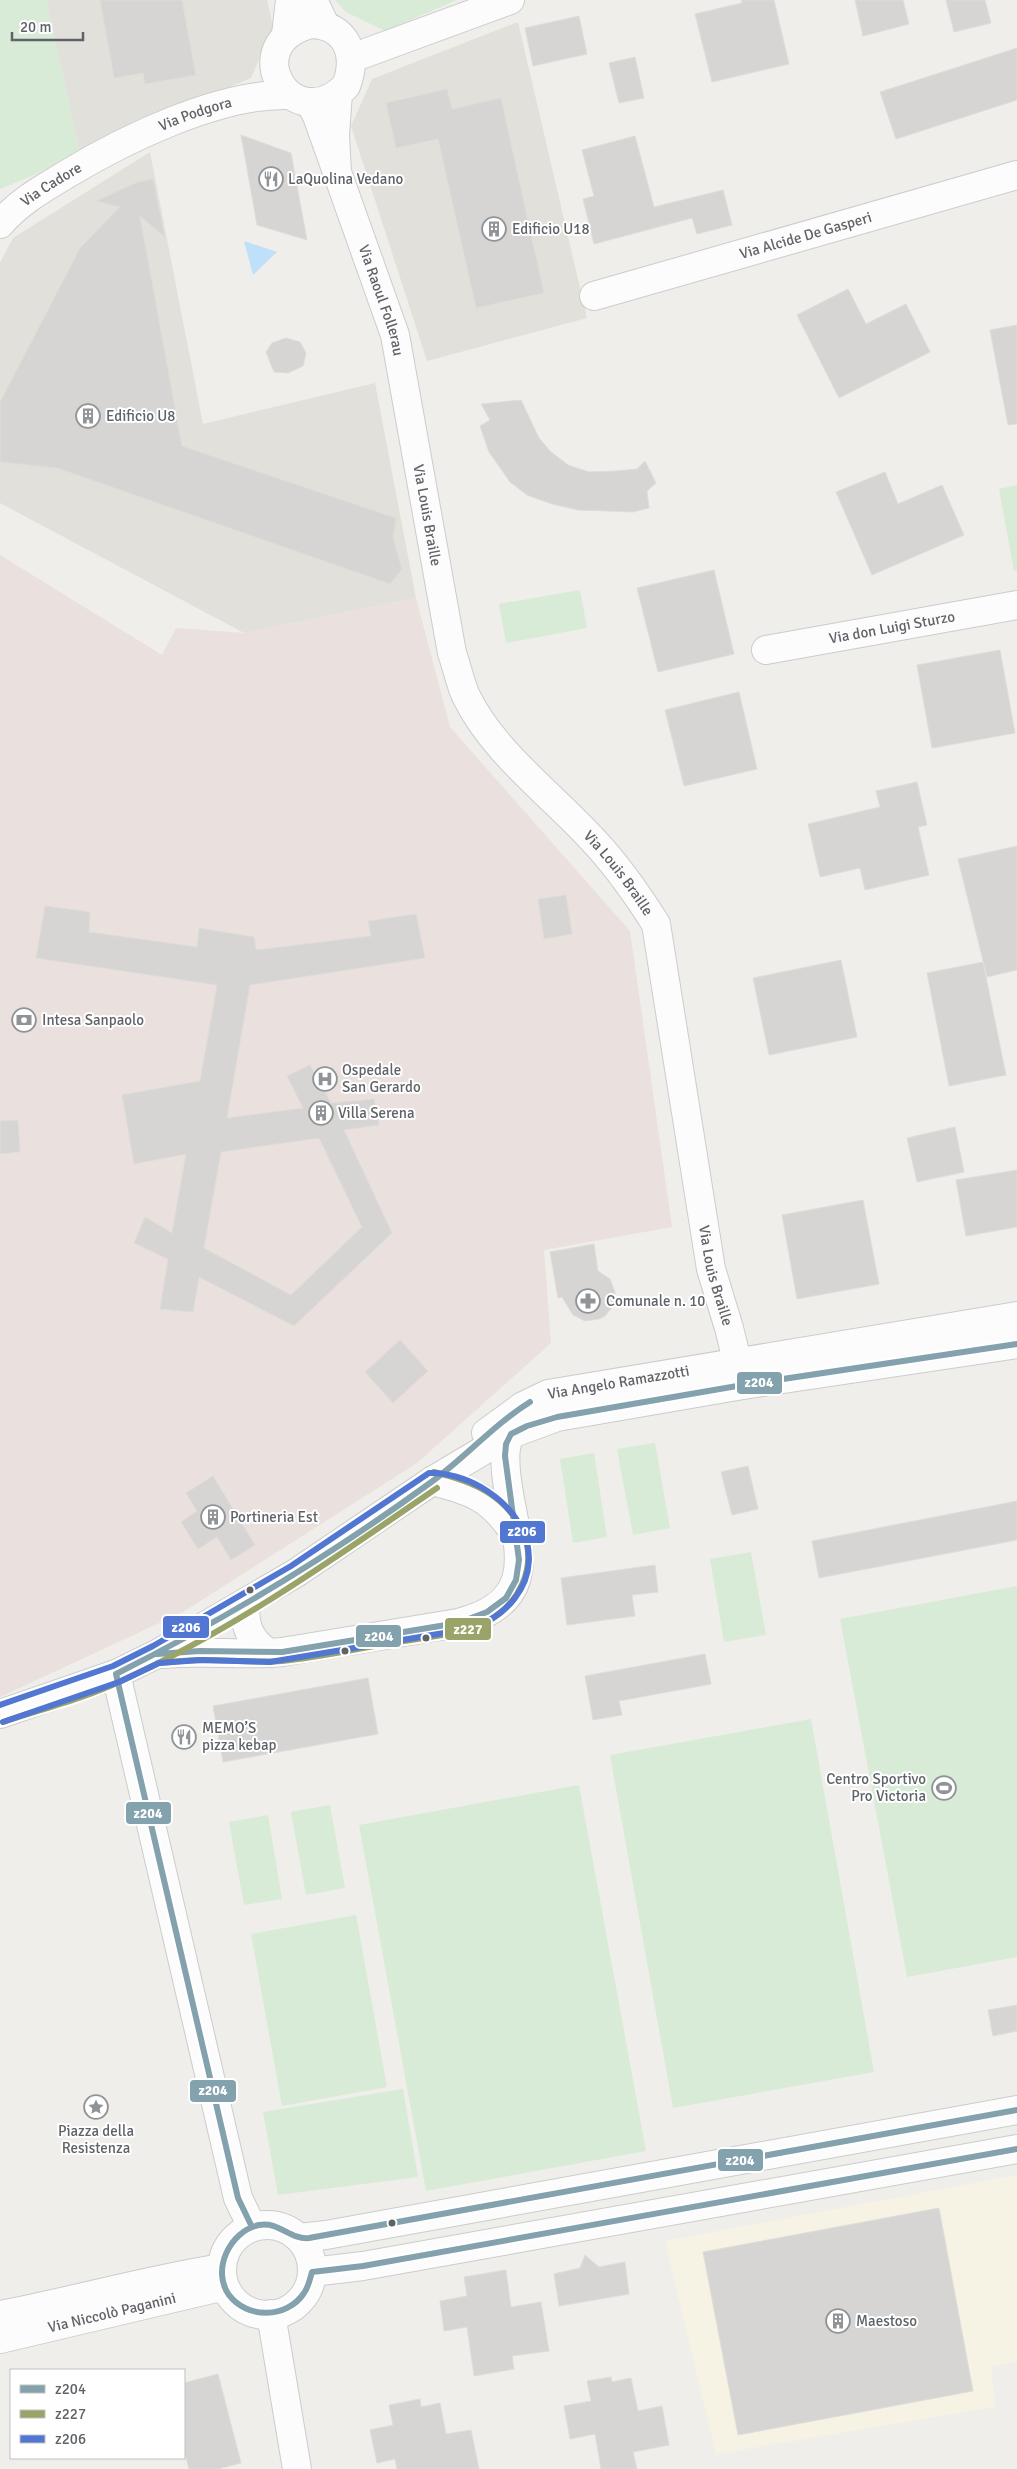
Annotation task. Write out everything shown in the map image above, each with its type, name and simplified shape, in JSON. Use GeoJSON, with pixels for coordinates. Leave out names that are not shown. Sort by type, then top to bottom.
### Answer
{"type":"FeatureCollection","features":[{"type":"Feature","properties":{"kind":"street"},"geometry":{"type":"LineString","coordinates":[[290,0],[286,35],[275,55],[274,69],[279,85],[299,99],[338,93],[346,86],[350,75],[352,58],[346,44],[338,33],[325,25],[313,0]]}},
{"type":"Feature","properties":{"kind":"street"},"geometry":{"type":"LineString","coordinates":[[352,58],[510,0]]}},
{"type":"Feature","properties":{"kind":"street"},"geometry":{"type":"LineString","coordinates":[[286,35],[303,26],[325,25]]}},
{"type":"Feature","properties":{"kind":"street","name":"Via Raoul Follerau"},"geometry":{"type":"LineString","coordinates":[[337,172],[334,135],[338,93]]}},
{"type":"Feature","properties":{"kind":"street","name":"Via Podgora"},"geometry":{"type":"LineString","coordinates":[[107,150],[160,126],[243,100],[299,99]]}},
{"type":"Feature","properties":{"kind":"street","name":"Via Raoul Follerau"},"geometry":{"type":"LineString","coordinates":[[299,99],[317,116],[395,335],[414,434]]}},
{"type":"Feature","properties":{"kind":"street","name":"Via Cadore"},"geometry":{"type":"LineString","coordinates":[[0,224],[13,208],[27,198],[107,150]]}},
{"type":"Feature","properties":{"kind":"street","name":"Via Alcide De Gasperi"},"geometry":{"type":"LineString","coordinates":[[594,296],[1017,175]]}},
{"type":"Feature","properties":{"kind":"street","name":"Via Louis Braille"},"geometry":{"type":"LineString","coordinates":[[414,434],[452,653],[466,696],[484,725],[522,771],[592,839],[631,884],[656,924],[711,1269],[740,1373]]}},
{"type":"Feature","properties":{"kind":"street","name":"Via don Luigi Sturzo"},"geometry":{"type":"LineString","coordinates":[[766,650],[1017,605]]}},
{"type":"Feature","properties":{"kind":"street","name":"Via Angelo Ramazzotti"},"geometry":{"type":"LineString","coordinates":[[432,1481],[511,1434],[557,1417],[740,1373],[1017,1316]]}},
{"type":"Feature","properties":{"kind":"street","name":"Via Angelo Ramazzotti"},"geometry":{"type":"LineString","coordinates":[[432,1481],[485,1434],[536,1398],[573,1389],[1017,1344]]}},
{"type":"Feature","properties":{"kind":"street"},"geometry":{"type":"LineString","coordinates":[[158,1654],[200,1651],[269,1653],[458,1624],[483,1616],[502,1603],[509,1594],[520,1563],[519,1541],[509,1493],[505,1454],[507,1442],[511,1434]]}},
{"type":"Feature","properties":{"kind":"street"},"geometry":{"type":"LineString","coordinates":[[0,1714],[116,1674],[158,1654],[316,1560],[432,1481],[472,1492],[484,1500],[510,1526],[519,1541]]}},
{"type":"Feature","properties":{"kind":"street"},"geometry":{"type":"LineString","coordinates":[[246,1603],[245,1616],[250,1636],[258,1647],[269,1653]]}},
{"type":"Feature","properties":{"kind":"street"},"geometry":{"type":"LineString","coordinates":[[116,1674],[238,2198],[252,2227]]}},
{"type":"Feature","properties":{"kind":"street"},"geometry":{"type":"LineString","coordinates":[[299,2238],[326,2236],[1017,2110]]}},
{"type":"Feature","properties":{"kind":"street"},"geometry":{"type":"LineString","coordinates":[[312,2272],[363,2266],[1017,2149]]}},
{"type":"Feature","properties":{"kind":"street"},"geometry":{"type":"LineString","coordinates":[[261,2225],[277,2226],[299,2238],[310,2257],[312,2272],[310,2283],[303,2296],[292,2307],[271,2314],[248,2310],[240,2306],[223,2279],[228,2247],[238,2235],[252,2227],[261,2225]]}},
{"type":"Feature","properties":{"kind":"street","name":"Via Niccolò Paganini"},"geometry":{"type":"LineString","coordinates":[[0,2315],[72,2302],[177,2276],[223,2279]]}},
{"type":"Feature","properties":{"kind":"street","name":"Via Niccolò Paganini"},"geometry":{"type":"LineString","coordinates":[[0,2339],[216,2288],[223,2279]]}},
{"type":"Feature","properties":{"kind":"street"},"geometry":{"type":"LineString","coordinates":[[271,2314],[297,2469]]}},
{"type":"Feature","properties":{"kind":"shaded area"},"geometry":{"type":"Polygon","coordinates":[[[46,0],[267,0],[273,27],[251,78],[79,150],[46,0]]]}},
{"type":"Feature","properties":{"kind":"shaded area"},"geometry":{"type":"Polygon","coordinates":[[[518,22],[587,318],[427,361],[351,126],[372,79],[518,22]]]}},
{"type":"Feature","properties":{"kind":"shaded area"},"geometry":{"type":"Polygon","coordinates":[[[150,152],[203,424],[375,383],[416,598],[244,633],[0,503],[0,263],[13,238],[150,152]]]}},
{"type":"Feature","properties":{"kind":"shaded area","name":"Ospedale San Gerardo"},"geometry":{"type":"Polygon","coordinates":[[[0,555],[162,655],[176,628],[244,633],[416,598],[450,727],[630,931],[672,1227],[544,1250],[551,1343],[417,1463],[183,1612],[0,1697],[0,555]]]}},
{"type":"Feature","properties":{"kind":"shaded area","name":"Maestoso"},"geometry":{"type":"Polygon","coordinates":[[[1017,2175],[1017,2362],[991,2366],[995,2407],[716,2454],[665,2241],[1017,2175]]]}},
{"type":"Feature","properties":{"kind":"green space"},"geometry":{"type":"Polygon","coordinates":[[[0,0],[46,0],[79,150],[36,174],[0,189],[0,0]]]}},
{"type":"Feature","properties":{"kind":"green space"},"geometry":{"type":"Polygon","coordinates":[[[335,0],[457,0],[385,31],[346,12],[335,0]]]}},
{"type":"Feature","properties":{"kind":"green space"},"geometry":{"type":"Polygon","coordinates":[[[1017,485],[1017,570],[1014,571],[999,489],[1017,485]]]}},
{"type":"Feature","properties":{"kind":"green space"},"geometry":{"type":"Polygon","coordinates":[[[580,590],[587,628],[506,643],[499,604],[580,590]]]}},
{"type":"Feature","properties":{"kind":"green space"},"geometry":{"type":"Polygon","coordinates":[[[655,1443],[670,1528],[633,1535],[617,1449],[655,1443]]]}},
{"type":"Feature","properties":{"kind":"green space"},"geometry":{"type":"Polygon","coordinates":[[[594,1453],[607,1537],[573,1543],[560,1459],[594,1453]]]}},
{"type":"Feature","properties":{"kind":"green space"},"geometry":{"type":"Polygon","coordinates":[[[751,1552],[766,1635],[724,1642],[710,1559],[751,1552]]]}},
{"type":"Feature","properties":{"kind":"green space","name":"Centro Sportivo Pro Victoria"},"geometry":{"type":"Polygon","coordinates":[[[1017,1586],[1017,1957],[907,1977],[840,1619],[1017,1586]]]}},
{"type":"Feature","properties":{"kind":"green space"},"geometry":{"type":"Polygon","coordinates":[[[811,1719],[874,2072],[673,2108],[610,1755],[811,1719]]]}},
{"type":"Feature","properties":{"kind":"green space"},"geometry":{"type":"Polygon","coordinates":[[[579,1785],[646,2151],[426,2191],[359,1825],[579,1785]]]}},
{"type":"Feature","properties":{"kind":"green space"},"geometry":{"type":"Polygon","coordinates":[[[330,1805],[345,1888],[306,1895],[291,1812],[330,1805]]]}},
{"type":"Feature","properties":{"kind":"green space"},"geometry":{"type":"Polygon","coordinates":[[[268,1815],[282,1899],[244,1905],[229,1822],[268,1815]]]}},
{"type":"Feature","properties":{"kind":"green space"},"geometry":{"type":"Polygon","coordinates":[[[356,1915],[387,2087],[282,2106],[251,1934],[356,1915]]]}},
{"type":"Feature","properties":{"kind":"green space"},"geometry":{"type":"Polygon","coordinates":[[[403,2089],[418,2177],[278,2195],[263,2112],[403,2089]]]}},
{"type":"Feature","properties":{"kind":"water"},"geometry":{"type":"Polygon","coordinates":[[[244,241],[277,252],[253,275],[244,241]]]}},
{"type":"Feature","properties":{"kind":"building"},"geometry":{"type":"Polygon","coordinates":[[[100,0],[182,0],[196,75],[145,84],[143,73],[114,78],[100,0]]]}},
{"type":"Feature","properties":{"kind":"building"},"geometry":{"type":"Polygon","coordinates":[[[741,0],[774,0],[789,64],[712,82],[695,14],[742,3],[741,0]]]}},
{"type":"Feature","properties":{"kind":"building"},"geometry":{"type":"Polygon","coordinates":[[[855,0],[903,0],[909,24],[863,36],[855,0]]]}},
{"type":"Feature","properties":{"kind":"building"},"geometry":{"type":"Polygon","coordinates":[[[946,0],[985,0],[991,23],[954,32],[946,0]]]}},
{"type":"Feature","properties":{"kind":"building"},"geometry":{"type":"Polygon","coordinates":[[[579,16],[587,54],[533,66],[525,28],[579,16]]]}},
{"type":"Feature","properties":{"kind":"building"},"geometry":{"type":"Polygon","coordinates":[[[1017,48],[1017,100],[896,139],[880,92],[1017,48]]]}},
{"type":"Feature","properties":{"kind":"building"},"geometry":{"type":"Polygon","coordinates":[[[635,57],[644,98],[619,103],[609,63],[635,57]]]}},
{"type":"Feature","properties":{"kind":"building","name":"Edificio U18"},"geometry":{"type":"Polygon","coordinates":[[[447,89],[452,109],[501,98],[544,293],[476,308],[438,139],[396,148],[386,103],[447,89]]]}},
{"type":"Feature","properties":{"kind":"building"},"geometry":{"type":"Polygon","coordinates":[[[241,135],[291,153],[307,240],[257,225],[241,135]]]}},
{"type":"Feature","properties":{"kind":"building"},"geometry":{"type":"Polygon","coordinates":[[[635,136],[654,207],[723,190],[732,225],[697,234],[692,218],[594,244],[583,199],[594,196],[582,150],[635,136]]]}},
{"type":"Feature","properties":{"kind":"building","name":"Edificio U8"},"geometry":{"type":"Polygon","coordinates":[[[153,179],[165,237],[140,216],[182,446],[396,518],[393,538],[402,569],[390,584],[57,468],[0,462],[0,402],[80,248],[120,207],[96,201],[138,182],[153,179]]]}},
{"type":"Feature","properties":{"kind":"building"},"geometry":{"type":"Polygon","coordinates":[[[848,289],[866,324],[906,304],[930,352],[839,398],[797,315],[848,289]]]}},
{"type":"Feature","properties":{"kind":"building"},"geometry":{"type":"Polygon","coordinates":[[[1017,325],[1017,424],[1008,425],[990,330],[1017,325]]]}},
{"type":"Feature","properties":{"kind":"building"},"geometry":{"type":"Polygon","coordinates":[[[286,338],[300,342],[306,353],[303,366],[288,373],[274,372],[266,352],[272,343],[286,338]]]}},
{"type":"Feature","properties":{"kind":"building"},"geometry":{"type":"Polygon","coordinates":[[[521,400],[539,438],[550,451],[568,465],[589,472],[616,471],[637,469],[645,461],[656,483],[647,491],[649,508],[633,512],[578,510],[552,504],[527,495],[510,482],[489,452],[480,426],[490,420],[481,404],[521,400]]]}},
{"type":"Feature","properties":{"kind":"building"},"geometry":{"type":"Polygon","coordinates":[[[885,472],[898,504],[942,485],[964,535],[872,575],[836,492],[885,472]]]}},
{"type":"Feature","properties":{"kind":"building"},"geometry":{"type":"Polygon","coordinates":[[[714,570],[734,654],[658,672],[637,588],[714,570]]]}},
{"type":"Feature","properties":{"kind":"building"},"geometry":{"type":"Polygon","coordinates":[[[1000,650],[1015,733],[932,748],[917,665],[1000,650]]]}},
{"type":"Feature","properties":{"kind":"building"},"geometry":{"type":"Polygon","coordinates":[[[739,692],[757,769],[684,786],[665,710],[739,692]]]}},
{"type":"Feature","properties":{"kind":"building"},"geometry":{"type":"Polygon","coordinates":[[[917,782],[927,825],[918,827],[929,875],[865,890],[860,868],[820,877],[808,824],[880,807],[876,791],[917,782]]]}},
{"type":"Feature","properties":{"kind":"building"},"geometry":{"type":"Polygon","coordinates":[[[1017,846],[1017,970],[987,977],[958,859],[1017,846]]]}},
{"type":"Feature","properties":{"kind":"building"},"geometry":{"type":"Polygon","coordinates":[[[566,895],[572,934],[544,939],[538,899],[566,895]]]}},
{"type":"Feature","properties":{"kind":"building","name":"Villa Serena"},"geometry":{"type":"Polygon","coordinates":[[[45,906],[90,912],[89,932],[197,947],[199,928],[254,937],[256,950],[371,936],[368,921],[416,914],[425,958],[250,985],[227,1118],[303,1108],[287,1076],[310,1065],[331,1103],[374,1099],[379,1125],[344,1130],[392,1233],[294,1326],[199,1277],[193,1312],[160,1309],[168,1259],[134,1243],[145,1217],[172,1233],[186,1154],[134,1164],[122,1095],[200,1081],[217,985],[36,958],[45,906]],[[319,1138],[221,1152],[204,1248],[291,1295],[362,1227],[319,1138]]]}},
{"type":"Feature","properties":{"kind":"building"},"geometry":{"type":"Polygon","coordinates":[[[841,960],[857,1037],[769,1055],[753,978],[841,960]]]}},
{"type":"Feature","properties":{"kind":"building"},"geometry":{"type":"Polygon","coordinates":[[[983,962],[1006,1075],[949,1086],[927,973],[983,962]]]}},
{"type":"Feature","properties":{"kind":"building"},"geometry":{"type":"Polygon","coordinates":[[[18,1120],[20,1152],[0,1154],[0,1121],[18,1120]]]}},
{"type":"Feature","properties":{"kind":"building"},"geometry":{"type":"Polygon","coordinates":[[[955,1127],[964,1172],[917,1182],[907,1138],[955,1127]]]}},
{"type":"Feature","properties":{"kind":"building"},"geometry":{"type":"Polygon","coordinates":[[[1017,1170],[1017,1227],[966,1236],[956,1180],[1017,1170]]]}},
{"type":"Feature","properties":{"kind":"building"},"geometry":{"type":"Polygon","coordinates":[[[863,1200],[879,1284],[797,1299],[782,1215],[863,1200]]]}},
{"type":"Feature","properties":{"kind":"building"},"geometry":{"type":"Polygon","coordinates":[[[594,1244],[598,1271],[610,1279],[615,1292],[615,1298],[614,1305],[605,1316],[585,1321],[573,1315],[562,1297],[558,1298],[550,1252],[594,1244]]]}},
{"type":"Feature","properties":{"kind":"building"},"geometry":{"type":"Polygon","coordinates":[[[400,1340],[428,1371],[393,1403],[365,1372],[400,1340]]]}},
{"type":"Feature","properties":{"kind":"building"},"geometry":{"type":"Polygon","coordinates":[[[748,1466],[758,1509],[732,1515],[721,1472],[748,1466]]]}},
{"type":"Feature","properties":{"kind":"building","name":"Portineria Est"},"geometry":{"type":"Polygon","coordinates":[[[213,1476],[255,1545],[231,1560],[217,1537],[198,1549],[181,1522],[197,1511],[186,1493],[213,1476]]]}},
{"type":"Feature","properties":{"kind":"building"},"geometry":{"type":"Polygon","coordinates":[[[1017,1501],[1017,1540],[819,1578],[812,1541],[1017,1501]]]}},
{"type":"Feature","properties":{"kind":"building"},"geometry":{"type":"Polygon","coordinates":[[[655,1565],[658,1592],[632,1595],[635,1616],[567,1625],[561,1578],[655,1565]]]}},
{"type":"Feature","properties":{"kind":"building"},"geometry":{"type":"Polygon","coordinates":[[[705,1654],[711,1684],[619,1701],[622,1715],[593,1720],[585,1676],[705,1654]]]}},
{"type":"Feature","properties":{"kind":"building"},"geometry":{"type":"Polygon","coordinates":[[[368,1678],[378,1734],[223,1762],[213,1706],[368,1678]]]}},
{"type":"Feature","properties":{"kind":"building"},"geometry":{"type":"Polygon","coordinates":[[[1017,2005],[1017,2031],[993,2036],[988,2010],[1017,2005]]]}},
{"type":"Feature","properties":{"kind":"building","name":"Maestoso"},"geometry":{"type":"Polygon","coordinates":[[[939,2208],[973,2391],[738,2435],[703,2252],[939,2208]]]}},
{"type":"Feature","properties":{"kind":"building"},"geometry":{"type":"Polygon","coordinates":[[[585,2255],[599,2267],[625,2262],[629,2294],[559,2306],[554,2274],[580,2268],[585,2255]]]}},
{"type":"Feature","properties":{"kind":"building"},"geometry":{"type":"Polygon","coordinates":[[[506,2270],[511,2307],[541,2302],[549,2351],[512,2356],[514,2369],[474,2376],[467,2327],[444,2331],[440,2301],[467,2296],[464,2277],[506,2270]]]}},
{"type":"Feature","properties":{"kind":"building"},"geometry":{"type":"Polygon","coordinates":[[[218,2374],[241,2463],[218,2469],[189,2469],[185,2454],[185,2383],[218,2374]]]}},
{"type":"Feature","properties":{"kind":"building"},"geometry":{"type":"Polygon","coordinates":[[[611,2377],[612,2382],[631,2378],[638,2411],[662,2406],[669,2445],[633,2452],[637,2469],[601,2469],[595,2434],[570,2439],[564,2406],[591,2401],[587,2381],[611,2377]]]}},
{"type":"Feature","properties":{"kind":"building"},"geometry":{"type":"Polygon","coordinates":[[[420,2399],[421,2407],[440,2403],[446,2434],[471,2430],[479,2469],[397,2469],[395,2459],[377,2463],[370,2430],[393,2425],[389,2405],[420,2399]]]}},
{"type":"Feature","properties":{"kind":"transit line","name":"z204"},"geometry":{"type":"LineString","coordinates":[[157,1654],[200,1651],[282,1652],[458,1623],[487,1612],[506,1598],[516,1580],[519,1560],[505,1456],[506,1444],[511,1434],[527,1426],[557,1417],[743,1385],[1017,1344]]}},
{"type":"Feature","properties":{"kind":"transit line","name":"z204"},"geometry":{"type":"LineString","coordinates":[[116,1674],[197,1631],[316,1561],[393,1510],[443,1473],[504,1421],[530,1402]]}},
{"type":"Feature","properties":{"kind":"transit line","name":"z227"},"geometry":{"type":"LineString","coordinates":[[158,1663],[197,1660],[262,1662],[326,1655],[454,1633],[486,1622],[497,1615],[516,1596],[526,1572],[528,1559],[523,1533],[508,1509],[498,1499],[475,1485],[434,1472]]}},
{"type":"Feature","properties":{"kind":"transit line","name":"z206"},"geometry":{"type":"LineString","coordinates":[[0,1705],[113,1666],[153,1646],[291,1566],[429,1473],[456,1477],[481,1487],[503,1503],[518,1521],[527,1541],[529,1561],[525,1580],[514,1599],[497,1615],[474,1628],[270,1662],[200,1660],[159,1663],[119,1682],[3,1722]]}},
{"type":"Feature","properties":{"kind":"transit line","name":"z227"},"geometry":{"type":"LineString","coordinates":[[3,1722],[107,1687],[163,1661],[283,1592],[437,1488]]}},
{"type":"Feature","properties":{"kind":"transit line","name":"z204"},"geometry":{"type":"LineString","coordinates":[[116,1674],[238,2198],[252,2227]]}},
{"type":"Feature","properties":{"kind":"transit line","name":"z204"},"geometry":{"type":"LineString","coordinates":[[1017,2110],[309,2238],[302,2238],[266,2224],[259,2225],[249,2229],[232,2243],[226,2253],[222,2274],[224,2285],[229,2295],[237,2303],[256,2312],[267,2313],[288,2308],[297,2302],[307,2289],[312,2272],[363,2266],[1017,2149]]}},
{"type":"Feature","properties":{"kind":"place","name":"LaQuolina Vedano"},"geometry":{"type":"Point","coordinates":[271,179]}},
{"type":"Feature","properties":{"kind":"place","name":"Edificio U18"},"geometry":{"type":"Point","coordinates":[494,229]}},
{"type":"Feature","properties":{"kind":"place","name":"Edificio U8"},"geometry":{"type":"Point","coordinates":[88,416]}},
{"type":"Feature","properties":{"kind":"place","name":"Intesa Sanpaolo"},"geometry":{"type":"Point","coordinates":[24,1020]}},
{"type":"Feature","properties":{"kind":"place","name":"Ospedale San Gerardo"},"geometry":{"type":"Point","coordinates":[325,1079]}},
{"type":"Feature","properties":{"kind":"place","name":"Villa Serena"},"geometry":{"type":"Point","coordinates":[321,1113]}},
{"type":"Feature","properties":{"kind":"place","name":"Comunale n. 10"},"geometry":{"type":"Point","coordinates":[588,1301]}},
{"type":"Feature","properties":{"kind":"place","name":"Portineria Est"},"geometry":{"type":"Point","coordinates":[213,1517]}},
{"type":"Feature","properties":{"kind":"place","name":"MEMO’S pizza kebap"},"geometry":{"type":"Point","coordinates":[184,1737]}},
{"type":"Feature","properties":{"kind":"place","name":"Centro Sportivo Pro Victoria"},"geometry":{"type":"Point","coordinates":[944,1788]}},
{"type":"Feature","properties":{"kind":"place","name":"Piazza della Resistenza"},"geometry":{"type":"Point","coordinates":[96,2107]}},
{"type":"Feature","properties":{"kind":"place","name":"Maestoso"},"geometry":{"type":"Point","coordinates":[838,2321]}}]}
